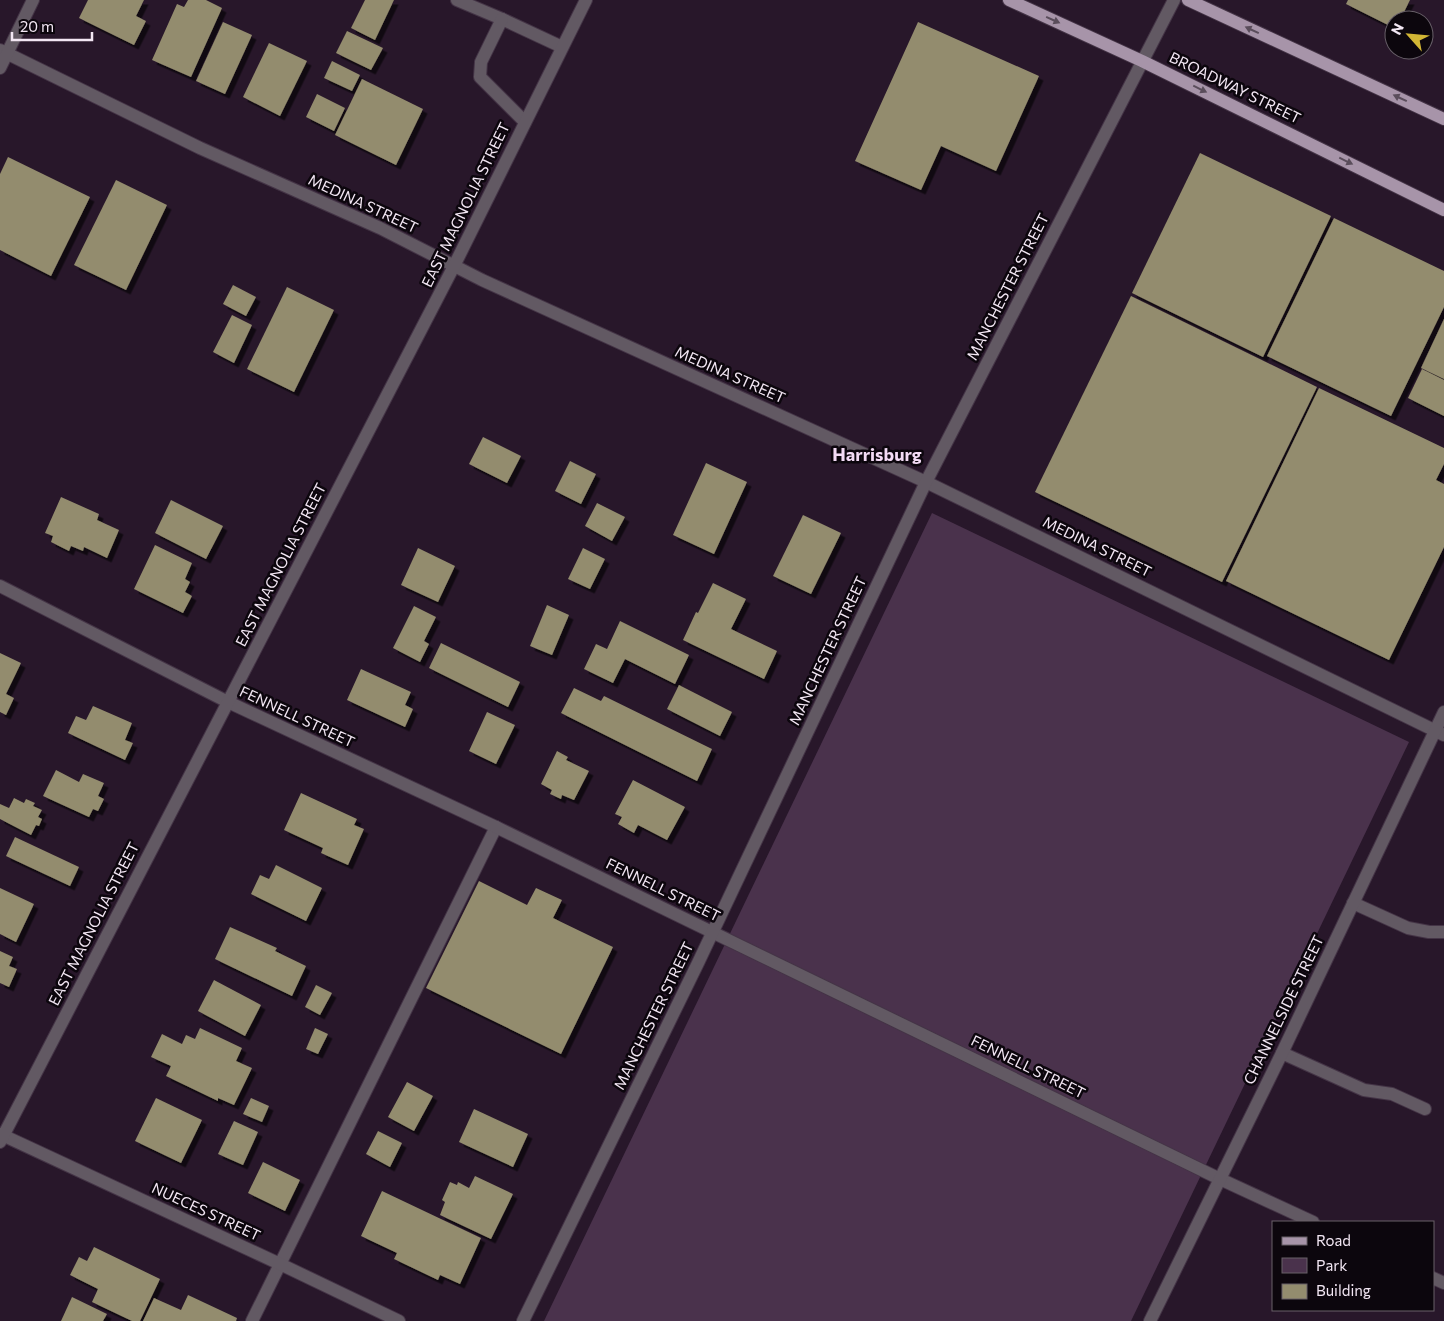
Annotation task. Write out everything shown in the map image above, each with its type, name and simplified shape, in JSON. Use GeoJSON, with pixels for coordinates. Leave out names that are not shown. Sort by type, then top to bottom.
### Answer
{"type":"FeatureCollection","features":[{"type":"Feature","properties":{"kind":"main road","name":"BROADWAY STREET"},"geometry":{"type":"LineString","coordinates":[[1009,0],[1142,61],[1444,210]]}},
{"type":"Feature","properties":{"kind":"main road"},"geometry":{"type":"LineString","coordinates":[[1188,0],[1444,119]]}},
{"type":"Feature","properties":{"kind":"street"},"geometry":{"type":"LineString","coordinates":[[0,68],[4,51],[33,0]]}},
{"type":"Feature","properties":{"kind":"street"},"geometry":{"type":"LineString","coordinates":[[457,0],[562,47]]}},
{"type":"Feature","properties":{"kind":"street","name":"EAST MAGNOLIA STREET"},"geometry":{"type":"LineString","coordinates":[[1,1137],[454,266],[586,0]]}},
{"type":"Feature","properties":{"kind":"street","name":"MANCHESTER STREET"},"geometry":{"type":"LineString","coordinates":[[523,1321],[713,932],[926,482],[1174,0]]}},
{"type":"Feature","properties":{"kind":"street"},"geometry":{"type":"LineString","coordinates":[[502,19],[482,62],[480,77],[525,122]]}},
{"type":"Feature","properties":{"kind":"street","name":"MEDINA STREET"},"geometry":{"type":"LineString","coordinates":[[4,51],[200,148],[380,228],[491,284],[926,482],[1440,733]]}},
{"type":"Feature","properties":{"kind":"street","name":"FENNELL STREET"},"geometry":{"type":"LineString","coordinates":[[0,587],[228,702],[496,827],[1220,1179],[1311,1221]]}},
{"type":"Feature","properties":{"kind":"street","name":"CHANNELSIDE STREET"},"geometry":{"type":"LineString","coordinates":[[1150,1321],[1282,1053],[1353,903],[1440,733],[1444,712]]}},
{"type":"Feature","properties":{"kind":"street"},"geometry":{"type":"LineString","coordinates":[[252,1321],[496,827]]}},
{"type":"Feature","properties":{"kind":"street"},"geometry":{"type":"LineString","coordinates":[[1353,903],[1408,928],[1429,932],[1444,932]]}},
{"type":"Feature","properties":{"kind":"street"},"geometry":{"type":"LineString","coordinates":[[1282,1053],[1364,1090],[1392,1094],[1426,1109]]}},
{"type":"Feature","properties":{"kind":"street","name":"NUECES STREET"},"geometry":{"type":"LineString","coordinates":[[1,1137],[280,1264],[399,1321]]}},
{"type":"Feature","properties":{"kind":"green space"},"geometry":{"type":"Polygon","coordinates":[[[932,513],[1409,742],[1131,1321],[544,1321],[932,513]]]}},
{"type":"Feature","properties":{"kind":"building"},"geometry":{"type":"Polygon","coordinates":[[[88,0],[144,0],[136,16],[146,21],[134,45],[79,18],[88,0]]]}},
{"type":"Feature","properties":{"kind":"building"},"geometry":{"type":"Polygon","coordinates":[[[188,0],[206,0],[222,8],[191,77],[152,60],[177,4],[184,7],[188,0]]]}},
{"type":"Feature","properties":{"kind":"building"},"geometry":{"type":"Polygon","coordinates":[[[365,0],[394,0],[375,40],[351,28],[365,0]]]}},
{"type":"Feature","properties":{"kind":"building"},"geometry":{"type":"Polygon","coordinates":[[[1348,0],[1410,0],[1405,10],[1384,10],[1384,23],[1346,4],[1348,0]]]}},
{"type":"Feature","properties":{"kind":"building"},"geometry":{"type":"Polygon","coordinates":[[[223,22],[252,35],[225,94],[196,81],[223,22]]]}},
{"type":"Feature","properties":{"kind":"building"},"geometry":{"type":"Polygon","coordinates":[[[918,22],[1039,76],[996,171],[941,146],[921,190],[855,161],[918,22]]]}},
{"type":"Feature","properties":{"kind":"building"},"geometry":{"type":"Polygon","coordinates":[[[347,31],[383,48],[371,70],[336,53],[347,31]]]}},
{"type":"Feature","properties":{"kind":"building"},"geometry":{"type":"Polygon","coordinates":[[[269,43],[307,61],[280,116],[243,97],[269,43]]]}},
{"type":"Feature","properties":{"kind":"building"},"geometry":{"type":"Polygon","coordinates":[[[332,61],[360,75],[352,91],[324,78],[332,61]]]}},
{"type":"Feature","properties":{"kind":"building"},"geometry":{"type":"Polygon","coordinates":[[[362,79],[423,109],[396,165],[335,135],[362,79]]]}},
{"type":"Feature","properties":{"kind":"building"},"geometry":{"type":"Polygon","coordinates":[[[317,94],[345,108],[334,131],[306,117],[317,94]]]}},
{"type":"Feature","properties":{"kind":"building"},"geometry":{"type":"Polygon","coordinates":[[[1200,153],[1331,216],[1263,357],[1132,293],[1200,153]]]}},
{"type":"Feature","properties":{"kind":"building"},"geometry":{"type":"Polygon","coordinates":[[[8,157],[90,197],[51,276],[0,250],[0,174],[8,157]]]}},
{"type":"Feature","properties":{"kind":"building"},"geometry":{"type":"Polygon","coordinates":[[[116,180],[167,205],[126,290],[74,265],[116,180]]]}},
{"type":"Feature","properties":{"kind":"building"},"geometry":{"type":"Polygon","coordinates":[[[1334,218],[1444,271],[1444,307],[1391,416],[1267,356],[1334,218]]]}},
{"type":"Feature","properties":{"kind":"building"},"geometry":{"type":"Polygon","coordinates":[[[233,285],[256,297],[246,316],[223,304],[233,285]]]}},
{"type":"Feature","properties":{"kind":"building"},"geometry":{"type":"Polygon","coordinates":[[[287,287],[334,310],[294,392],[247,369],[287,287]]]}},
{"type":"Feature","properties":{"kind":"building"},"geometry":{"type":"Polygon","coordinates":[[[1131,296],[1317,387],[1222,582],[1035,492],[1131,296]]]}},
{"type":"Feature","properties":{"kind":"building"},"geometry":{"type":"Polygon","coordinates":[[[232,315],[252,325],[234,363],[213,352],[232,315]]]}},
{"type":"Feature","properties":{"kind":"building"},"geometry":{"type":"Polygon","coordinates":[[[1444,319],[1444,379],[1421,368],[1444,319]]]}},
{"type":"Feature","properties":{"kind":"building"},"geometry":{"type":"Polygon","coordinates":[[[1422,369],[1444,380],[1444,416],[1408,398],[1422,369]]]}},
{"type":"Feature","properties":{"kind":"building"},"geometry":{"type":"Polygon","coordinates":[[[1319,388],[1444,448],[1444,464],[1436,480],[1444,484],[1444,547],[1389,660],[1226,581],[1319,388]]]}},
{"type":"Feature","properties":{"kind":"building"},"geometry":{"type":"Polygon","coordinates":[[[483,437],[521,456],[507,483],[469,464],[483,437]]]}},
{"type":"Feature","properties":{"kind":"building"},"geometry":{"type":"Polygon","coordinates":[[[570,461],[596,474],[581,504],[555,491],[570,461]]]}},
{"type":"Feature","properties":{"kind":"building"},"geometry":{"type":"Polygon","coordinates":[[[706,463],[747,482],[714,554],[673,535],[706,463]]]}},
{"type":"Feature","properties":{"kind":"building"},"geometry":{"type":"Polygon","coordinates":[[[61,497],[99,514],[97,520],[119,530],[107,558],[84,547],[83,551],[71,546],[69,551],[51,542],[53,536],[45,533],[61,497]]]}},
{"type":"Feature","properties":{"kind":"building"},"geometry":{"type":"Polygon","coordinates":[[[171,500],[223,526],[206,559],[155,533],[171,500]]]}},
{"type":"Feature","properties":{"kind":"building"},"geometry":{"type":"Polygon","coordinates":[[[597,503],[625,517],[612,541],[585,526],[597,503]]]}},
{"type":"Feature","properties":{"kind":"building"},"geometry":{"type":"Polygon","coordinates":[[[803,515],[841,533],[811,594],[773,576],[803,515]]]}},
{"type":"Feature","properties":{"kind":"building"},"geometry":{"type":"Polygon","coordinates":[[[155,545],[192,563],[185,579],[190,582],[185,592],[192,596],[183,613],[134,589],[155,545]]]}},
{"type":"Feature","properties":{"kind":"building"},"geometry":{"type":"Polygon","coordinates":[[[418,548],[455,566],[438,602],[401,585],[418,548]]]}},
{"type":"Feature","properties":{"kind":"building"},"geometry":{"type":"Polygon","coordinates":[[[583,548],[605,559],[590,589],[568,579],[583,548]]]}},
{"type":"Feature","properties":{"kind":"building"},"geometry":{"type":"Polygon","coordinates":[[[713,583],[746,599],[731,629],[777,651],[764,679],[683,640],[696,612],[698,613],[713,583]]]}},
{"type":"Feature","properties":{"kind":"building"},"geometry":{"type":"Polygon","coordinates":[[[547,605],[569,615],[552,655],[530,646],[547,605]]]}},
{"type":"Feature","properties":{"kind":"building"},"geometry":{"type":"Polygon","coordinates":[[[414,606],[436,617],[424,641],[429,644],[420,662],[393,648],[414,606]]]}},
{"type":"Feature","properties":{"kind":"building"},"geometry":{"type":"Polygon","coordinates":[[[620,621],[689,655],[675,684],[625,659],[613,683],[584,669],[596,644],[607,649],[620,621]]]}},
{"type":"Feature","properties":{"kind":"building"},"geometry":{"type":"Polygon","coordinates":[[[441,643],[520,682],[508,707],[429,668],[441,643]]]}},
{"type":"Feature","properties":{"kind":"building"},"geometry":{"type":"Polygon","coordinates":[[[0,653],[21,663],[6,694],[14,698],[6,715],[0,712],[0,653]]]}},
{"type":"Feature","properties":{"kind":"building"},"geometry":{"type":"Polygon","coordinates":[[[361,669],[411,692],[405,705],[413,709],[405,727],[347,700],[361,669]]]}},
{"type":"Feature","properties":{"kind":"building"},"geometry":{"type":"Polygon","coordinates":[[[679,685],[732,712],[720,736],[667,709],[679,685]]]}},
{"type":"Feature","properties":{"kind":"building"},"geometry":{"type":"Polygon","coordinates":[[[574,688],[601,701],[604,696],[712,749],[697,781],[561,713],[574,688]]]}},
{"type":"Feature","properties":{"kind":"building"},"geometry":{"type":"Polygon","coordinates":[[[93,706],[132,723],[125,740],[133,743],[125,760],[68,733],[76,716],[86,720],[93,706]]]}},
{"type":"Feature","properties":{"kind":"building"},"geometry":{"type":"Polygon","coordinates":[[[487,712],[515,725],[496,764],[469,751],[487,712]]]}},
{"type":"Feature","properties":{"kind":"building"},"geometry":{"type":"Polygon","coordinates":[[[557,751],[568,757],[566,760],[589,771],[574,800],[562,795],[561,799],[550,794],[552,790],[541,784],[557,751]]]}},
{"type":"Feature","properties":{"kind":"building"},"geometry":{"type":"Polygon","coordinates":[[[56,770],[79,782],[83,774],[104,783],[98,796],[104,799],[98,811],[93,809],[89,817],[43,796],[56,770]]]}},
{"type":"Feature","properties":{"kind":"building"},"geometry":{"type":"Polygon","coordinates":[[[633,780],[685,807],[667,840],[638,825],[634,833],[618,824],[622,817],[615,814],[633,780]]]}},
{"type":"Feature","properties":{"kind":"building"},"geometry":{"type":"Polygon","coordinates":[[[301,793],[357,819],[354,825],[364,829],[348,865],[321,853],[323,848],[284,830],[301,793]]]}},
{"type":"Feature","properties":{"kind":"building"},"geometry":{"type":"Polygon","coordinates":[[[14,798],[24,803],[26,799],[35,803],[33,806],[42,810],[38,817],[42,819],[39,826],[36,825],[31,835],[0,819],[0,804],[9,808],[14,798]]]}},
{"type":"Feature","properties":{"kind":"building"},"geometry":{"type":"Polygon","coordinates":[[[15,837],[79,867],[70,886],[6,856],[15,837]]]}},
{"type":"Feature","properties":{"kind":"building"},"geometry":{"type":"Polygon","coordinates":[[[276,865],[322,888],[306,921],[251,894],[260,875],[269,879],[276,865]]]}},
{"type":"Feature","properties":{"kind":"building"},"geometry":{"type":"Polygon","coordinates":[[[479,881],[527,905],[536,888],[562,900],[553,918],[613,947],[561,1054],[426,988],[479,881]]]}},
{"type":"Feature","properties":{"kind":"building"},"geometry":{"type":"Polygon","coordinates":[[[0,888],[34,904],[16,942],[0,934],[0,888]]]}},
{"type":"Feature","properties":{"kind":"building"},"geometry":{"type":"Polygon","coordinates":[[[230,927],[277,948],[275,951],[306,966],[292,996],[215,959],[230,927]]]}},
{"type":"Feature","properties":{"kind":"building"},"geometry":{"type":"Polygon","coordinates":[[[0,951],[13,957],[9,966],[17,969],[9,987],[0,983],[0,951]]]}},
{"type":"Feature","properties":{"kind":"building"},"geometry":{"type":"Polygon","coordinates":[[[214,980],[261,1005],[245,1036],[198,1011],[214,980]]]}},
{"type":"Feature","properties":{"kind":"building"},"geometry":{"type":"Polygon","coordinates":[[[316,985],[332,993],[320,1015],[305,1007],[316,985]]]}},
{"type":"Feature","properties":{"kind":"building"},"geometry":{"type":"Polygon","coordinates":[[[200,1028],[242,1048],[236,1061],[252,1068],[234,1105],[218,1098],[218,1101],[166,1076],[171,1066],[151,1057],[162,1034],[182,1044],[186,1035],[195,1039],[200,1028]]]}},
{"type":"Feature","properties":{"kind":"building"},"geometry":{"type":"Polygon","coordinates":[[[315,1028],[328,1034],[318,1054],[306,1049],[315,1028]]]}},
{"type":"Feature","properties":{"kind":"building"},"geometry":{"type":"Polygon","coordinates":[[[407,1082],[433,1096],[414,1131],[388,1117],[407,1082]]]}},
{"type":"Feature","properties":{"kind":"building"},"geometry":{"type":"Polygon","coordinates":[[[156,1098],[202,1120],[181,1163],[135,1141],[156,1098]]]}},
{"type":"Feature","properties":{"kind":"building"},"geometry":{"type":"Polygon","coordinates":[[[251,1098],[269,1106],[262,1122],[243,1114],[251,1098]]]}},
{"type":"Feature","properties":{"kind":"building"},"geometry":{"type":"Polygon","coordinates":[[[474,1109],[528,1134],[513,1167],[459,1142],[474,1109]]]}},
{"type":"Feature","properties":{"kind":"building"},"geometry":{"type":"Polygon","coordinates":[[[234,1121],[258,1132],[243,1165],[218,1154],[234,1121]]]}},
{"type":"Feature","properties":{"kind":"building"},"geometry":{"type":"Polygon","coordinates":[[[378,1131],[402,1143],[390,1167],[366,1154],[378,1131]]]}},
{"type":"Feature","properties":{"kind":"building"},"geometry":{"type":"Polygon","coordinates":[[[263,1162],[300,1180],[285,1211],[248,1193],[263,1162]]]}},
{"type":"Feature","properties":{"kind":"building"},"geometry":{"type":"Polygon","coordinates":[[[475,1176],[513,1194],[491,1239],[440,1215],[445,1202],[442,1200],[450,1182],[457,1185],[458,1182],[469,1188],[475,1176]]]}},
{"type":"Feature","properties":{"kind":"building"},"geometry":{"type":"Polygon","coordinates":[[[382,1191],[481,1238],[460,1284],[440,1275],[438,1280],[394,1259],[397,1253],[361,1236],[382,1191]]]}},
{"type":"Feature","properties":{"kind":"building"},"geometry":{"type":"Polygon","coordinates":[[[94,1247],[160,1279],[140,1321],[132,1321],[92,1302],[98,1289],[70,1275],[79,1257],[87,1261],[94,1247]]]}},
{"type":"Feature","properties":{"kind":"building"},"geometry":{"type":"Polygon","coordinates":[[[188,1295],[237,1318],[236,1321],[143,1321],[154,1298],[181,1310],[188,1295]]]}},
{"type":"Feature","properties":{"kind":"building"},"geometry":{"type":"Polygon","coordinates":[[[72,1297],[107,1314],[103,1321],[61,1321],[72,1297]]]}},
{"type":"Feature","properties":{"kind":"district","name":"Harrisburg"},"geometry":{"type":"Point","coordinates":[877,455]}}]}
